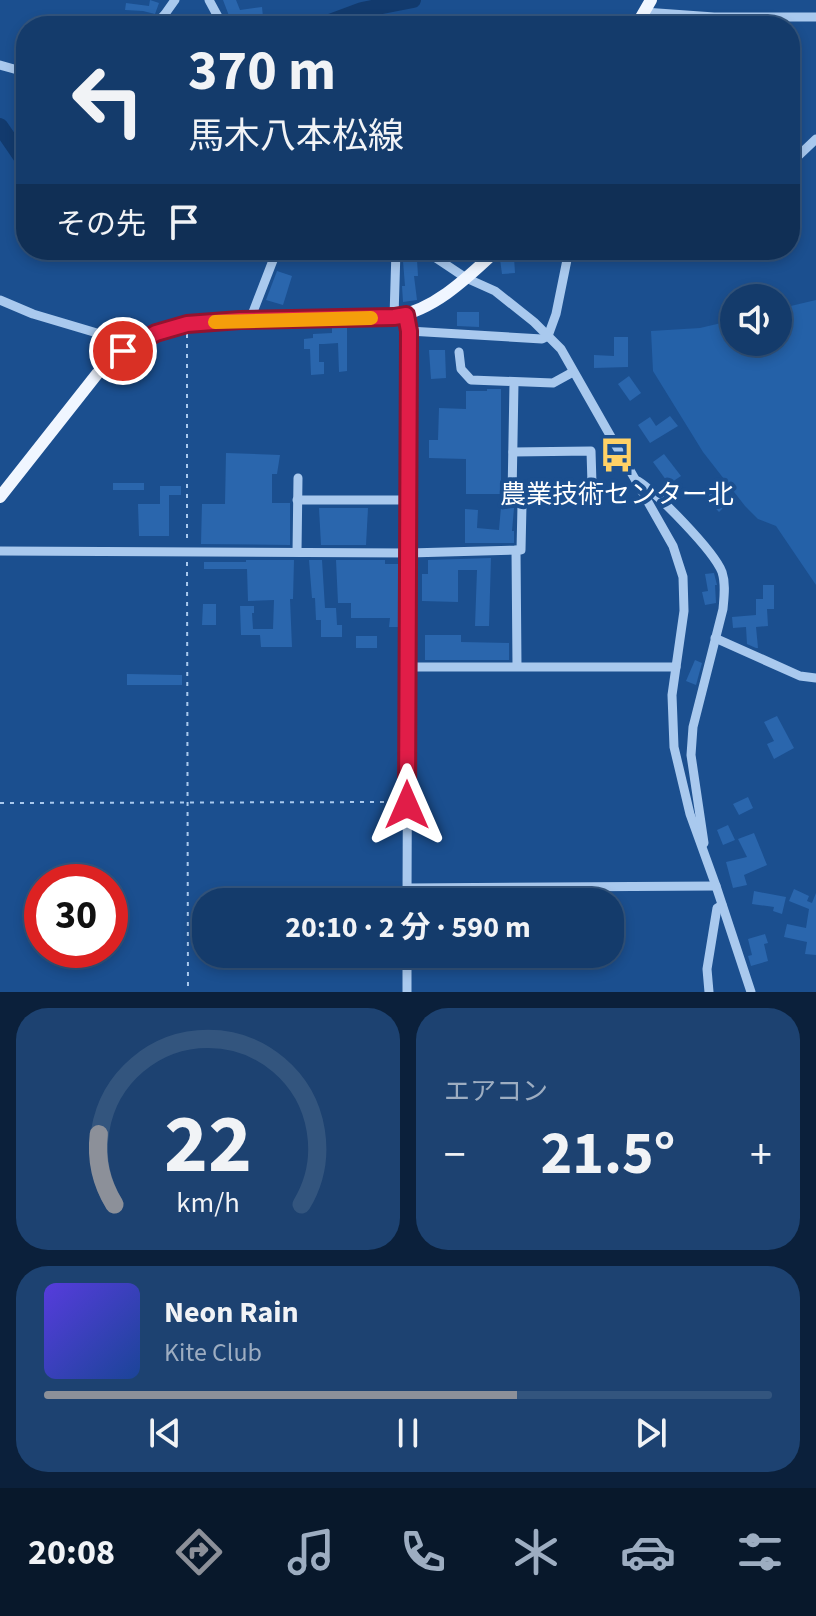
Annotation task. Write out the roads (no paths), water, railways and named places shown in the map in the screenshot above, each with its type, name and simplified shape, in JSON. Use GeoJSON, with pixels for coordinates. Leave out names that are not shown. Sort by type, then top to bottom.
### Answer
{"type":"FeatureCollection","features":[{"type":"Feature","properties":{"kind":"main road"},"geometry":{"type":"LineString","coordinates":[[642,16],[651,0]]}},
{"type":"Feature","properties":{"kind":"main road"},"geometry":{"type":"LineString","coordinates":[[0,497],[97,374],[123,351],[156,333],[187,324],[400,316],[439,299],[486,260]]}},
{"type":"Feature","properties":{"kind":"street"},"geometry":{"type":"LineString","coordinates":[[644,12],[700,16]]}},
{"type":"Feature","properties":{"kind":"street"},"geometry":{"type":"LineString","coordinates":[[800,154],[816,139]]}},
{"type":"Feature","properties":{"kind":"street"},"geometry":{"type":"LineString","coordinates":[[253,320],[253,312],[273,260]]}},
{"type":"Feature","properties":{"kind":"street"},"geometry":{"type":"LineString","coordinates":[[397,260],[400,316],[409,331],[407,888],[716,886]]}},
{"type":"Feature","properties":{"kind":"street"},"geometry":{"type":"LineString","coordinates":[[439,260],[466,278],[495,291],[534,322],[561,349],[673,546],[683,577],[684,611],[672,695],[674,747],[690,814],[751,992]]}},
{"type":"Feature","properties":{"kind":"street"},"geometry":{"type":"LineString","coordinates":[[409,331],[542,339],[548,336],[556,314],[567,260]]}},
{"type":"Feature","properties":{"kind":"street"},"geometry":{"type":"LineString","coordinates":[[0,300],[33,314],[107,336],[123,351]]}},
{"type":"Feature","properties":{"kind":"street"},"geometry":{"type":"LineString","coordinates":[[459,352],[461,369],[471,380],[553,383],[573,372]]}},
{"type":"Feature","properties":{"kind":"street"},"geometry":{"type":"LineString","coordinates":[[0,551],[409,553],[521,550],[522,505],[512,496],[514,383]]}},
{"type":"Feature","properties":{"kind":"street"},"geometry":{"type":"LineString","coordinates":[[513,452],[591,451],[592,484]]}},
{"type":"Feature","properties":{"kind":"street"},"geometry":{"type":"LineString","coordinates":[[297,552],[298,478]]}},
{"type":"Feature","properties":{"kind":"street"},"geometry":{"type":"LineString","coordinates":[[635,479],[651,489],[712,554],[722,573],[725,592],[723,609],[693,727],[691,755],[705,842],[702,851]]}},
{"type":"Feature","properties":{"kind":"street"},"geometry":{"type":"LineString","coordinates":[[297,500],[409,500]]}},
{"type":"Feature","properties":{"kind":"street"},"geometry":{"type":"LineString","coordinates":[[516,550],[517,666]]}},
{"type":"Feature","properties":{"kind":"street"},"geometry":{"type":"LineString","coordinates":[[715,638],[800,676],[816,678]]}},
{"type":"Feature","properties":{"kind":"street"},"geometry":{"type":"LineString","coordinates":[[407,667],[676,667]]}},
{"type":"Feature","properties":{"kind":"street"},"geometry":{"type":"LineString","coordinates":[[709,992],[707,969],[717,908],[722,905]]}},
{"type":"Feature","properties":{"kind":"street"},"geometry":{"type":"LineString","coordinates":[[407,968],[407,992]]}},
{"type":"Feature","properties":{"kind":"waterway"},"geometry":{"type":"LineString","coordinates":[[346,16],[413,0]]}},
{"type":"Feature","properties":{"kind":"waterway"},"geometry":{"type":"LineString","coordinates":[[0,126],[16,149]]}},
{"type":"Feature","properties":{"kind":"place","name":"農業技術センター北"},"geometry":{"type":"Point","coordinates":[617,455]}}]}
